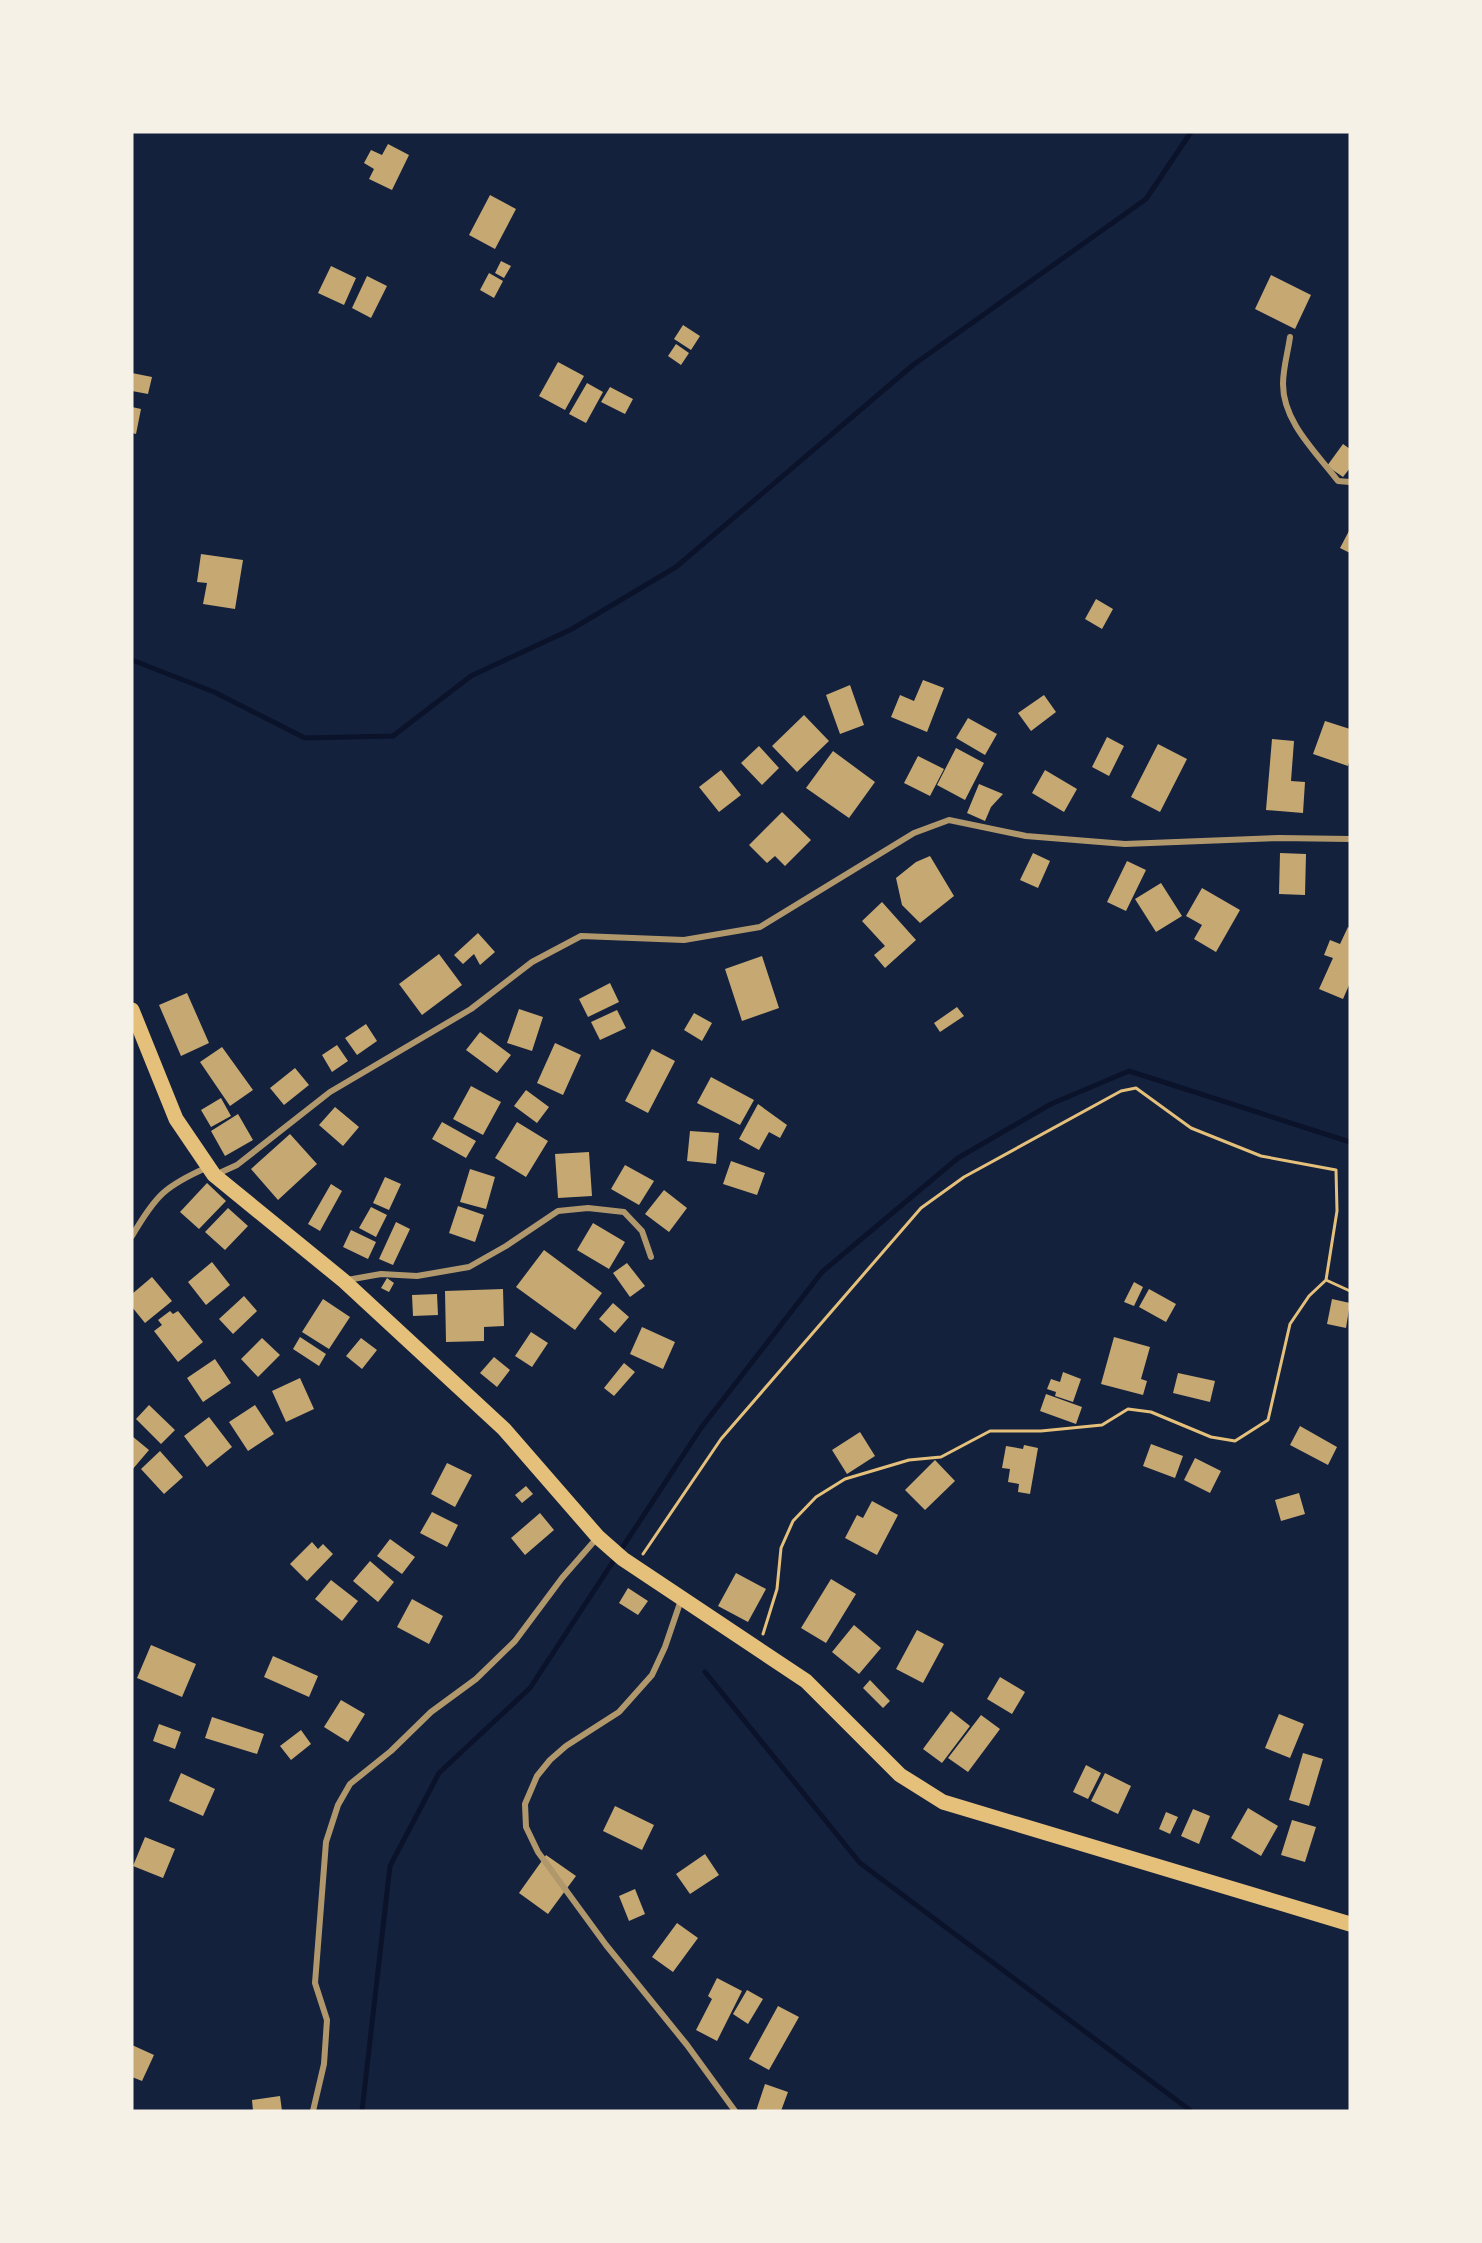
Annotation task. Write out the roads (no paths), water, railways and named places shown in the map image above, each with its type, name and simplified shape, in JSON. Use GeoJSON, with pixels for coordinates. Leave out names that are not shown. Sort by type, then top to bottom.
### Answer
{"type":"FeatureCollection","features":[{"type":"Feature","properties":{"kind":"main road"},"geometry":{"type":"LineString","coordinates":[[132,1010],[176,1119],[212,1171],[344,1281],[504,1428],[598,1537],[628,1564],[806,1682],[900,1775],[943,1802],[1350,1924]]}},
{"type":"Feature","properties":{"kind":"street"},"geometry":{"type":"LineString","coordinates":[[1290,337],[1282,383],[1285,404],[1292,420],[1338,481],[1350,482]]}},
{"type":"Feature","properties":{"kind":"street"},"geometry":{"type":"LineString","coordinates":[[132,1236],[162,1191],[184,1177],[237,1165],[330,1092],[471,1008],[532,962],[581,936],[684,940],[760,927],[914,833],[949,820],[1026,836],[1125,844],[1279,837],[1350,839]]}},
{"type":"Feature","properties":{"kind":"street"},"geometry":{"type":"LineString","coordinates":[[344,1281],[381,1274],[417,1276],[469,1267],[506,1246],[558,1211],[588,1208],[624,1212],[642,1231],[651,1257]]}},
{"type":"Feature","properties":{"kind":"street"},"geometry":{"type":"LineString","coordinates":[[312,2111],[324,2064],[327,2020],[315,1983],[326,1842],[338,1805],[350,1784],[391,1751],[430,1712],[476,1679],[515,1641],[562,1578],[598,1537]]}},
{"type":"Feature","properties":{"kind":"street"},"geometry":{"type":"LineString","coordinates":[[681,1600],[652,1675],[619,1712],[566,1746],[537,1776],[525,1804],[526,1827],[538,1851],[606,1945],[687,2045],[735,2111]]}},
{"type":"Feature","properties":{"kind":"waterway"},"geometry":{"type":"LineString","coordinates":[[132,660],[214,692],[305,738],[393,736],[471,676],[572,629],[676,567],[913,365],[1146,199],[1191,132]]}},
{"type":"Feature","properties":{"kind":"waterway"},"geometry":{"type":"LineString","coordinates":[[362,2111],[390,1866],[439,1773],[530,1688],[701,1428],[822,1272],[958,1158],[1051,1104],[1129,1071],[1350,1142]]}},
{"type":"Feature","properties":{"kind":"waterway"},"geometry":{"type":"LineString","coordinates":[[705,1672],[860,1863],[1191,2111]]}}]}
